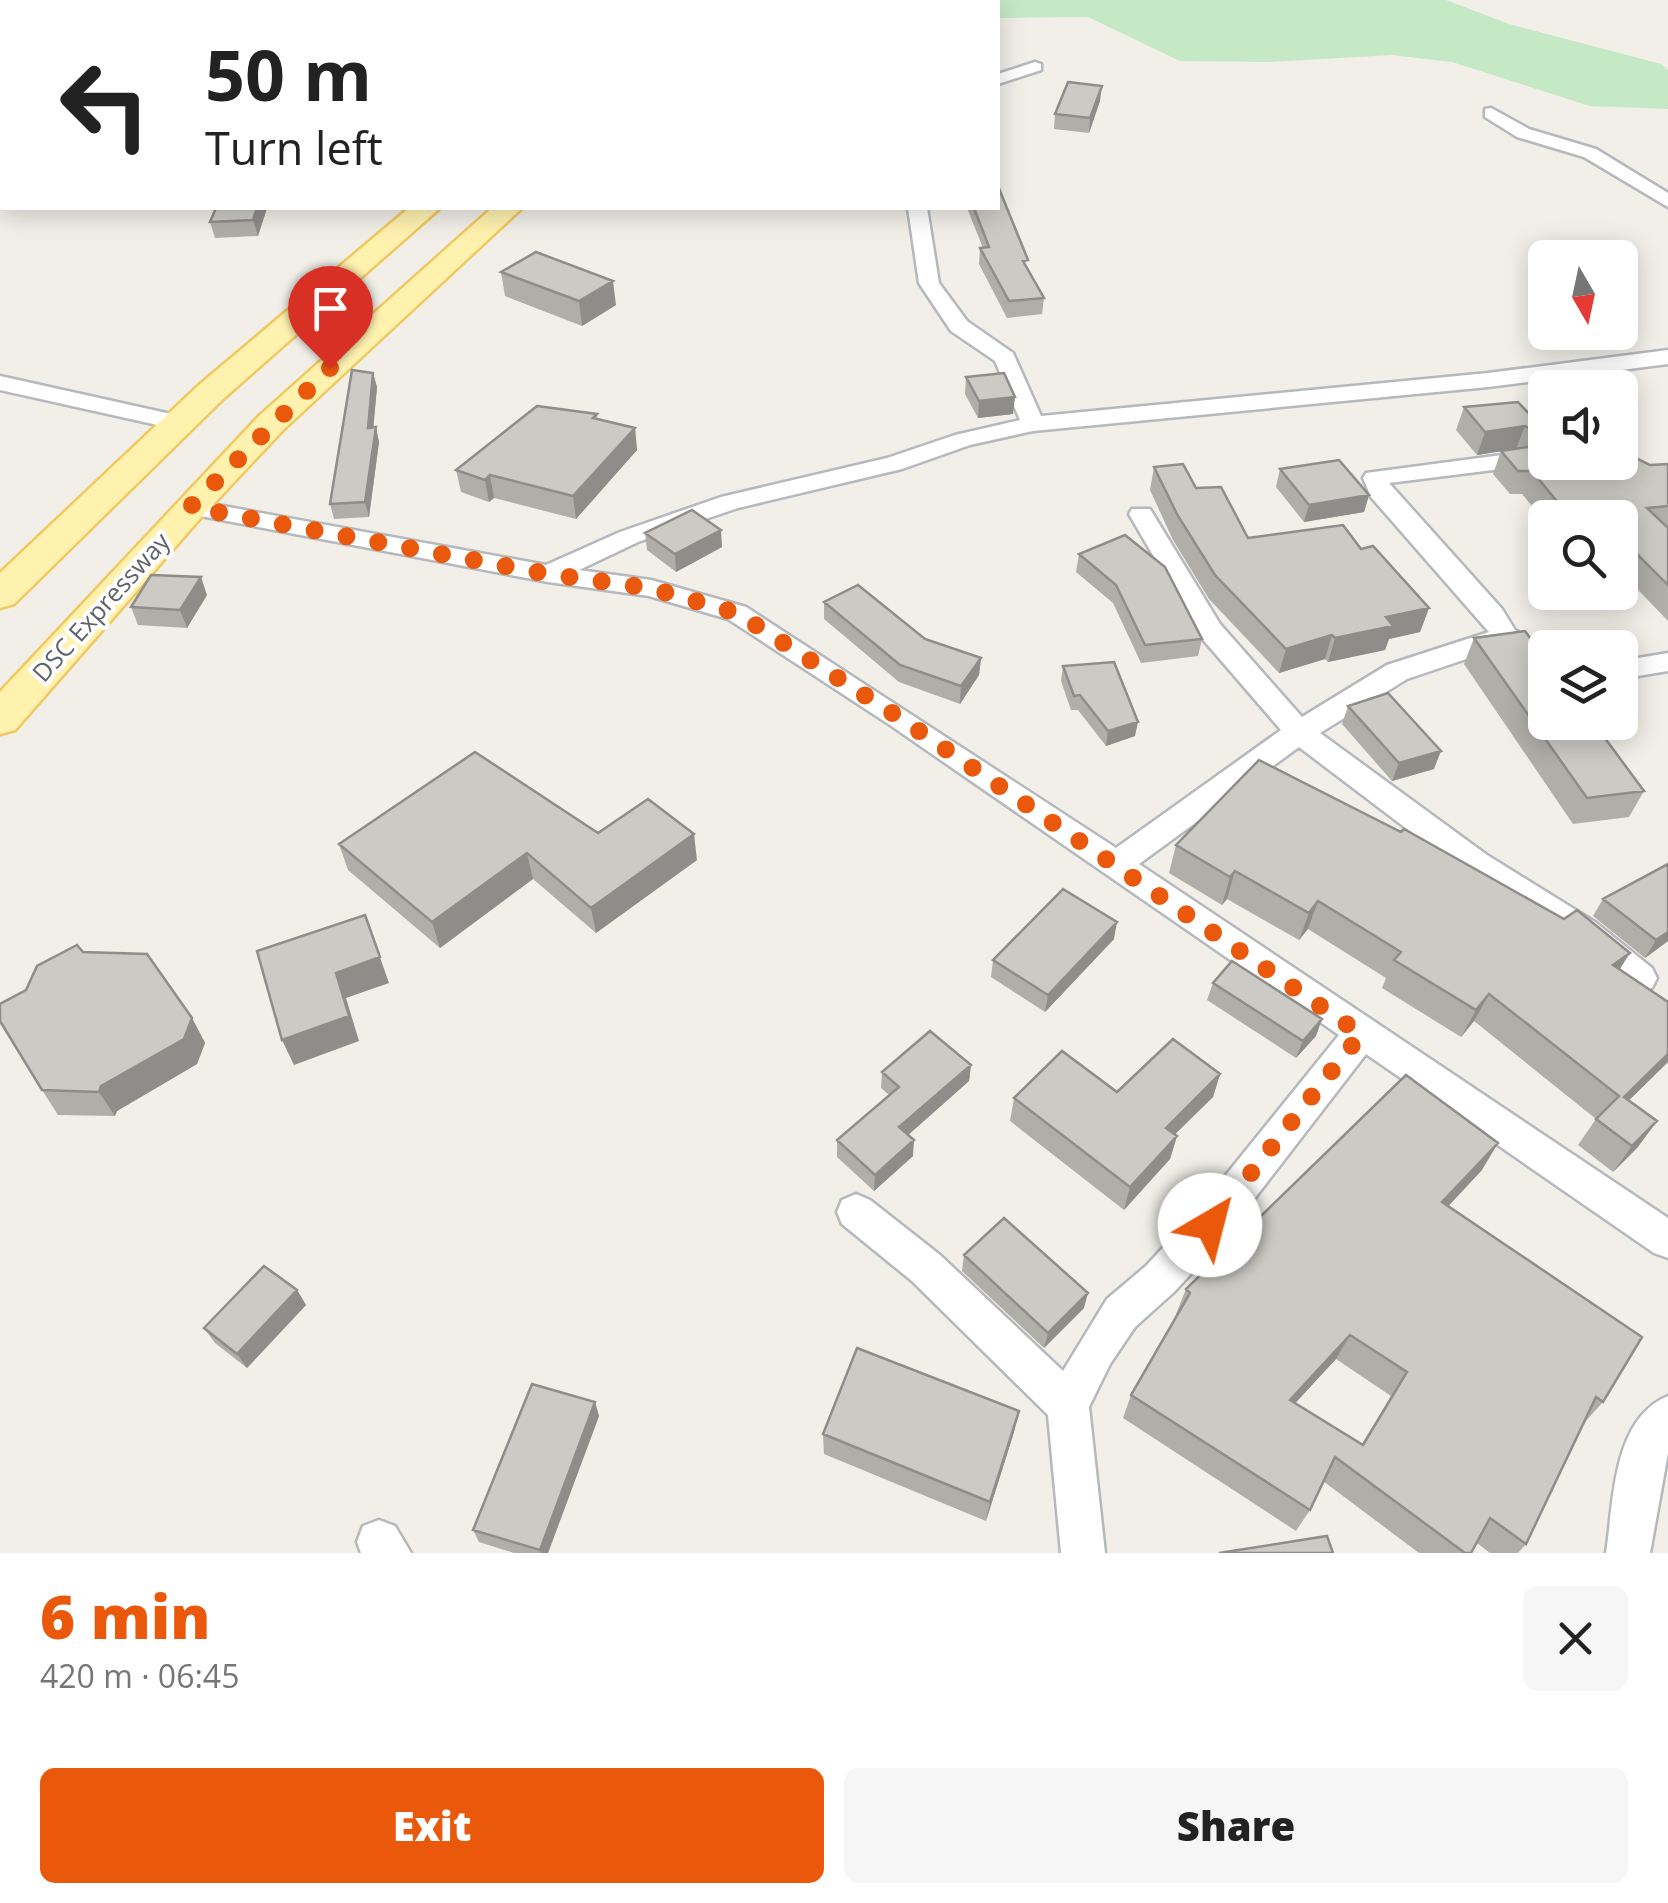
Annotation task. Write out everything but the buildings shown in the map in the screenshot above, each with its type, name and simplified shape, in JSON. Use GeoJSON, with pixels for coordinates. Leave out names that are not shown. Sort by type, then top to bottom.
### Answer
{"type":"FeatureCollection","features":[{"type":"Feature","properties":{"kind":"main road"},"geometry":{"type":"LineString","coordinates":[[4,586],[180,422],[373,249],[423,210]]}},
{"type":"Feature","properties":{"kind":"main road","name":"DSC Expressway"},"geometry":{"type":"LineString","coordinates":[[0,718],[190,507],[283,412],[506,210]]}},
{"type":"Feature","properties":{"kind":"street"},"geometry":{"type":"LineString","coordinates":[[1000,77],[1035,68]]}},
{"type":"Feature","properties":{"kind":"street"},"geometry":{"type":"LineString","coordinates":[[1491,113],[1523,132],[1590,154],[1668,202]]}},
{"type":"Feature","properties":{"kind":"street"},"geometry":{"type":"LineString","coordinates":[[917,210],[929,282],[959,326],[1004,358],[1033,424]]}},
{"type":"Feature","properties":{"kind":"street"},"geometry":{"type":"LineString","coordinates":[[548,574],[629,537],[730,502],[894,464],[963,440],[1033,424],[1488,380],[1668,356]]}},
{"type":"Feature","properties":{"kind":"street"},"geometry":{"type":"LineString","coordinates":[[0,384],[180,422]]}},
{"type":"Feature","properties":{"kind":"street"},"geometry":{"type":"LineString","coordinates":[[1517,460],[1375,478],[1380,492],[1492,615],[1505,636],[1528,650]]}},
{"type":"Feature","properties":{"kind":"street"},"geometry":{"type":"LineString","coordinates":[[190,507],[548,574],[650,588],[737,613],[900,718],[1668,1240]]}},
{"type":"Feature","properties":{"kind":"street"},"geometry":{"type":"LineString","coordinates":[[1141,514],[1210,630],[1299,732],[1476,864],[1583,931],[1640,978]]}},
{"type":"Feature","properties":{"kind":"street"},"geometry":{"type":"LineString","coordinates":[[1114,866],[1299,732],[1396,672],[1505,636]]}},
{"type":"Feature","properties":{"kind":"street"},"geometry":{"type":"LineString","coordinates":[[1638,667],[1668,662]]}},
{"type":"Feature","properties":{"kind":"street"},"geometry":{"type":"LineString","coordinates":[[1083,1553],[1068,1404],[1096,1350],[1121,1313],[1210,1225],[1361,1034]]}},
{"type":"Feature","properties":{"kind":"street"},"geometry":{"type":"LineString","coordinates":[[856,1212],[926,1268],[1068,1404]]}},
{"type":"Feature","properties":{"kind":"street"},"geometry":{"type":"LineString","coordinates":[[1628,1553],[1644,1450],[1668,1417]]}},
{"type":"Feature","properties":{"kind":"green space"},"geometry":{"type":"Polygon","coordinates":[[[1000,0],[1446,0],[1509,24],[1661,64],[1668,70],[1668,109],[1590,106],[1452,62],[1392,55],[1270,62],[1180,61],[1088,17],[1000,18],[1000,0]]]}},
{"type":"Feature","properties":{"kind":"route"},"geometry":{"type":"LineString","coordinates":[[330,368],[190,507],[548,574],[650,588],[737,613],[900,718],[1361,1034],[1210,1225]]}}]}
